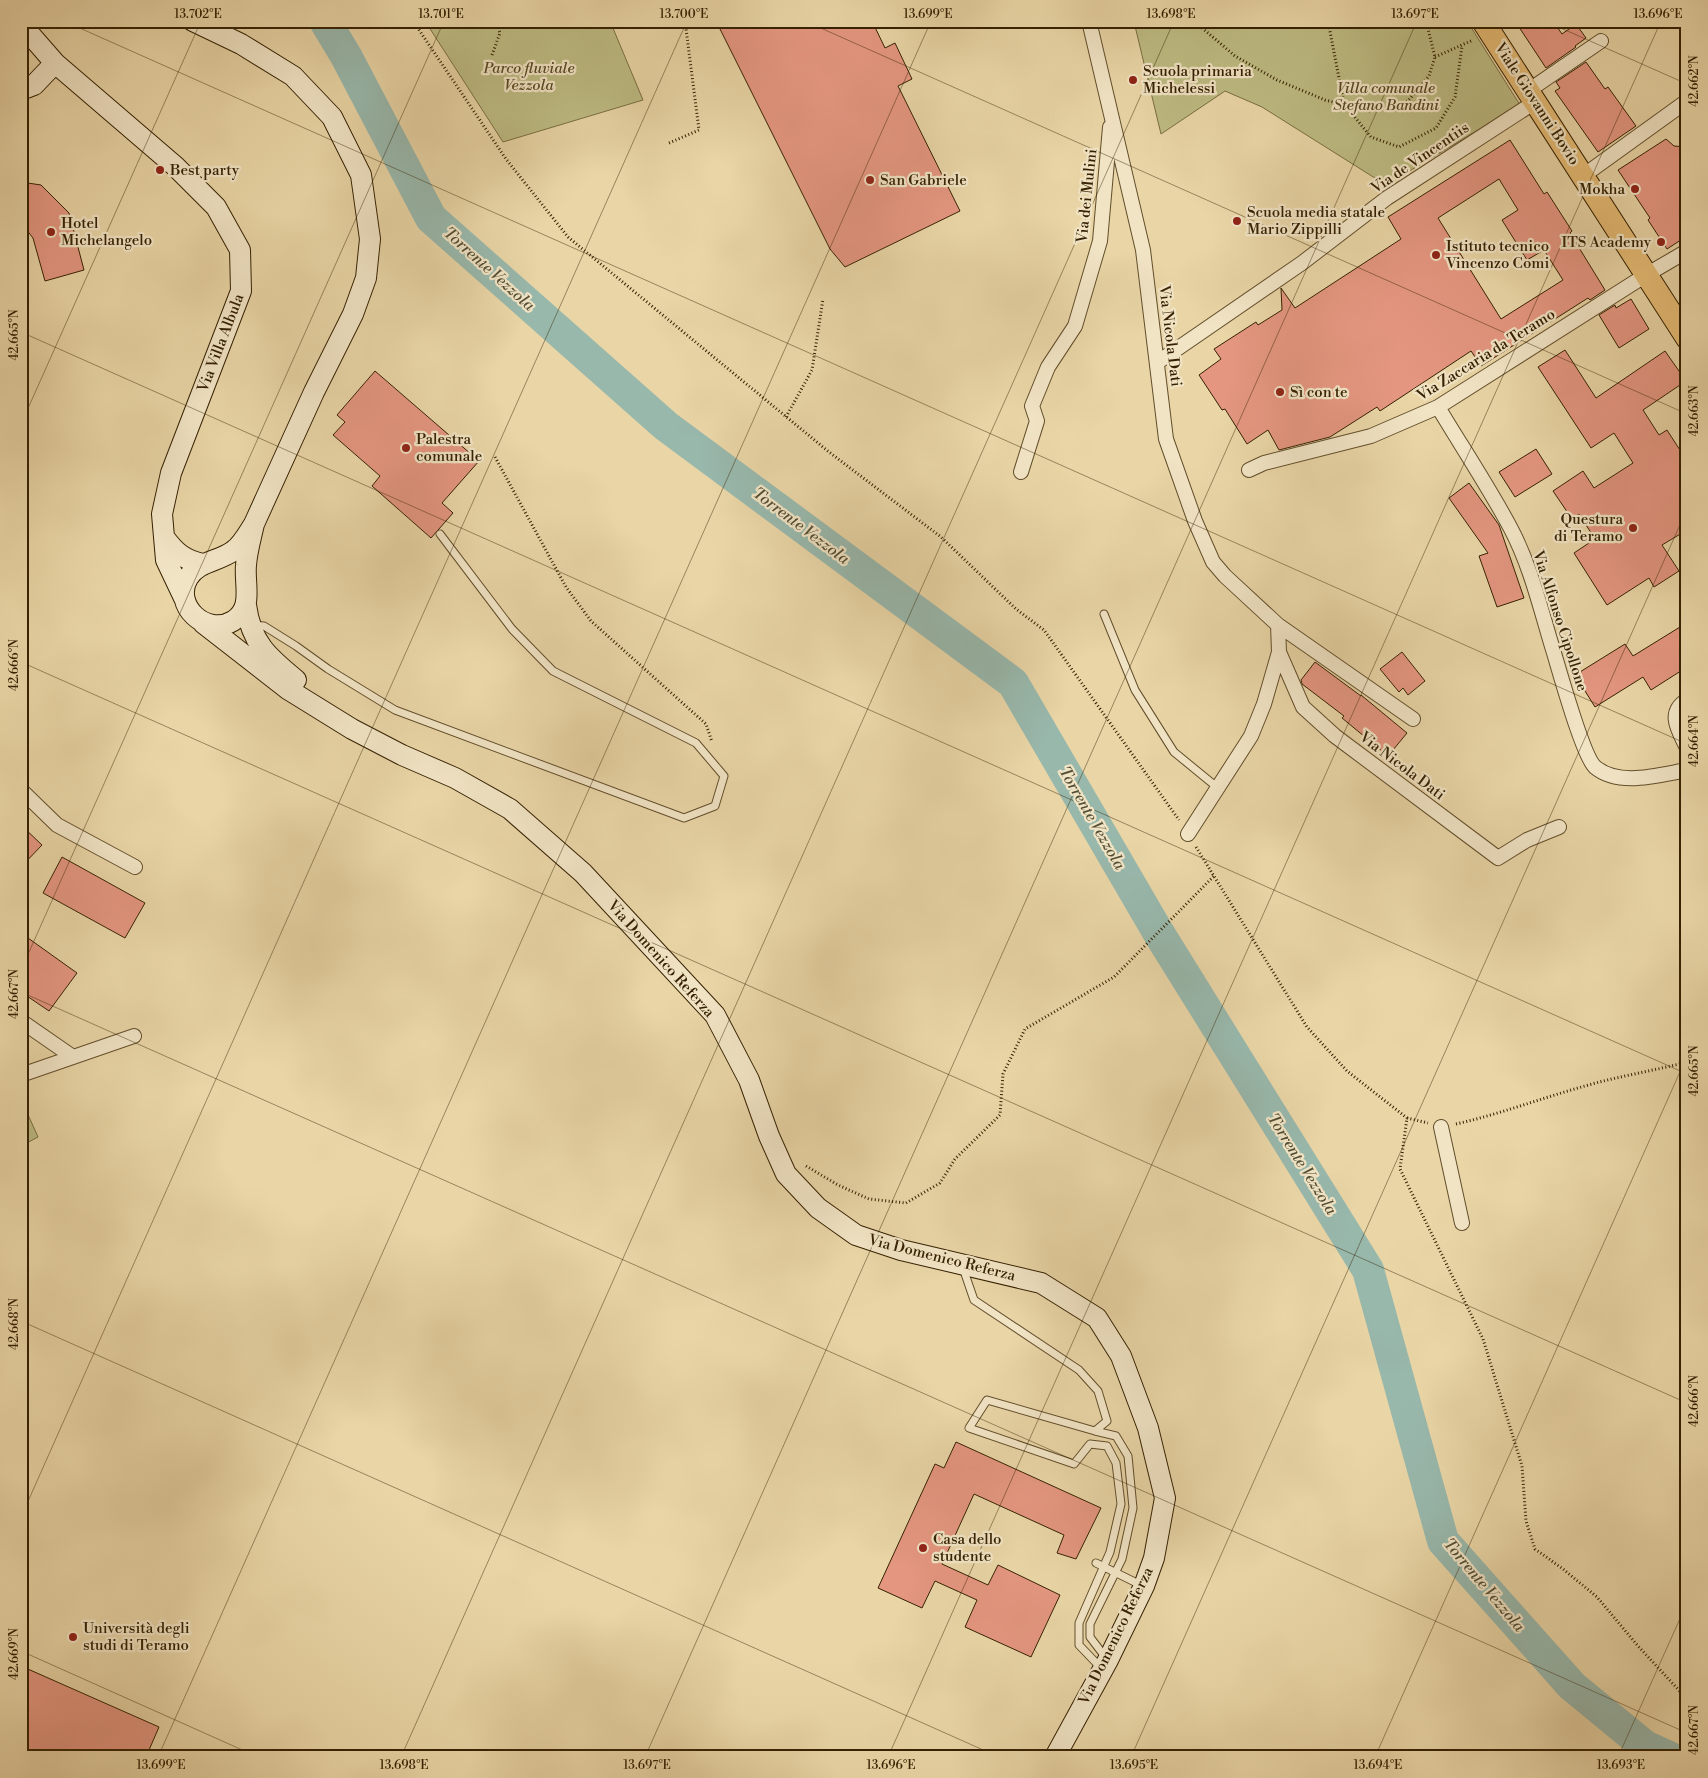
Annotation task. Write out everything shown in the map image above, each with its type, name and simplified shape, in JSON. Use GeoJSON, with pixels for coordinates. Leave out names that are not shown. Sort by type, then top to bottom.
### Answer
{"type":"FeatureCollection","features":[{"type":"Feature","properties":{"kind":"main road","name":"Viale Giovanni Bovio"},"geometry":{"type":"LineString","coordinates":[[1487,26],[1687,338]]}},
{"type":"Feature","properties":{"kind":"street"},"geometry":{"type":"LineString","coordinates":[[193,21],[241,44],[293,76],[332,117],[361,175],[370,239],[366,278],[353,314],[314,392],[254,524],[241,543],[232,552],[193,570],[187,579],[184,600],[192,614],[203,623],[213,625],[224,624],[233,621],[240,614],[248,615],[246,567],[254,524]]}},
{"type":"Feature","properties":{"kind":"street","name":"Via Nicola Dati"},"geometry":{"type":"LineString","coordinates":[[1089,21],[1143,250],[1166,439],[1195,521],[1212,562],[1224,576],[1278,626],[1414,719]]}},
{"type":"Feature","properties":{"kind":"street","name":"Via Villa Albula"},"geometry":{"type":"LineString","coordinates":[[21,24],[55,63],[175,166],[216,207],[240,250],[242,291],[171,474],[162,514],[166,560],[184,600]]}},
{"type":"Feature","properties":{"kind":"street","name":"Via de Vincentiis"},"geometry":{"type":"LineString","coordinates":[[1158,362],[1302,263],[1387,198],[1532,96],[1601,41]]}},
{"type":"Feature","properties":{"kind":"street"},"geometry":{"type":"LineString","coordinates":[[21,90],[34,85],[55,63]]}},
{"type":"Feature","properties":{"kind":"street"},"geometry":{"type":"LineString","coordinates":[[1583,176],[1687,101]]}},
{"type":"Feature","properties":{"kind":"street","name":"Via dei Mulini"},"geometry":{"type":"LineString","coordinates":[[1021,472],[1037,421],[1032,406],[1048,367],[1075,326],[1100,241],[1111,116]]}},
{"type":"Feature","properties":{"kind":"street","name":"Via Zaccaria da Teramo"},"geometry":{"type":"LineString","coordinates":[[1249,470],[1264,463],[1371,436],[1438,407],[1687,251]]}},
{"type":"Feature","properties":{"kind":"street","name":"Via Alfonso Cipollone"},"geometry":{"type":"LineString","coordinates":[[1438,407],[1511,528],[1526,566],[1585,748],[1593,765],[1608,775],[1638,778],[1687,770]]}},
{"type":"Feature","properties":{"kind":"street"},"geometry":{"type":"LineString","coordinates":[[164,537],[175,552],[190,561],[224,562],[234,566],[242,574],[247,584]]}},
{"type":"Feature","properties":{"kind":"street","name":"Via Domenico Referza"},"geometry":{"type":"LineString","coordinates":[[248,615],[256,640],[276,663],[352,729]]}},
{"type":"Feature","properties":{"kind":"street","name":"Via Domenico Referza"},"geometry":{"type":"LineString","coordinates":[[203,623],[289,690],[352,729],[455,778],[510,809],[583,874],[714,1015],[749,1080],[769,1136],[786,1174],[818,1208],[856,1235],[901,1250],[1041,1283],[1097,1318],[1121,1356],[1148,1428],[1165,1498],[1154,1558],[1144,1586],[1105,1665],[1055,1757]]}},
{"type":"Feature","properties":{"kind":"street","name":"Via Nicola Dati"},"geometry":{"type":"LineString","coordinates":[[1278,626],[1279,652],[1303,707],[1335,736],[1498,858],[1527,840],[1559,827]]}},
{"type":"Feature","properties":{"kind":"street"},"geometry":{"type":"LineString","coordinates":[[1188,834],[1251,736],[1264,704],[1279,652]]}},
{"type":"Feature","properties":{"kind":"street"},"geometry":{"type":"LineString","coordinates":[[1687,700],[1680,704],[1675,713],[1676,724],[1687,748]]}},
{"type":"Feature","properties":{"kind":"street"},"geometry":{"type":"LineString","coordinates":[[21,790],[57,825],[135,867]]}},
{"type":"Feature","properties":{"kind":"street"},"geometry":{"type":"LineString","coordinates":[[21,1021],[73,1057]]}},
{"type":"Feature","properties":{"kind":"street"},"geometry":{"type":"LineString","coordinates":[[21,1075],[134,1036]]}},
{"type":"Feature","properties":{"kind":"street"},"geometry":{"type":"LineString","coordinates":[[1441,1127],[1462,1223]]}},
{"type":"Feature","properties":{"kind":"lane"},"geometry":{"type":"LineString","coordinates":[[248,615],[296,646],[328,670],[394,710],[684,818],[715,806],[724,776],[696,743],[553,671],[512,629],[440,534]]}},
{"type":"Feature","properties":{"kind":"lane"},"geometry":{"type":"LineString","coordinates":[[1104,614],[1135,690],[1174,752],[1218,788]]}},
{"type":"Feature","properties":{"kind":"lane"},"geometry":{"type":"LineString","coordinates":[[961,1263],[974,1300],[1079,1370],[1098,1391],[1107,1421],[1095,1432]]}},
{"type":"Feature","properties":{"kind":"lane"},"geometry":{"type":"LineString","coordinates":[[987,1400],[1095,1432],[1116,1436],[1128,1456],[1133,1508],[1122,1559],[1090,1624],[1090,1637],[1105,1665],[1079,1645],[1079,1623],[1110,1552],[1121,1504],[1116,1463],[1107,1446],[1090,1444],[1074,1464],[969,1428],[987,1400]]}},
{"type":"Feature","properties":{"kind":"lane"},"geometry":{"type":"LineString","coordinates":[[1096,1563],[1144,1586]]}},
{"type":"Feature","properties":{"kind":"path"},"geometry":{"type":"LineString","coordinates":[[413,21],[506,159],[568,237],[828,452],[941,537],[1016,609],[1044,630],[1188,834],[1308,1027],[1347,1071],[1407,1118],[1441,1127],[1480,1118],[1587,1085],[1687,1062]]}},
{"type":"Feature","properties":{"kind":"path"},"geometry":{"type":"LineString","coordinates":[[492,55],[500,33],[496,21]]}},
{"type":"Feature","properties":{"kind":"path"},"geometry":{"type":"LineString","coordinates":[[669,143],[699,130],[684,21]]}},
{"type":"Feature","properties":{"kind":"path"},"geometry":{"type":"LineString","coordinates":[[1194,21],[1235,56],[1277,80],[1325,100],[1370,111],[1408,102],[1429,76],[1435,57],[1426,21]]}},
{"type":"Feature","properties":{"kind":"path"},"geometry":{"type":"LineString","coordinates":[[1328,21],[1344,104],[1371,137],[1399,147],[1436,128],[1455,97],[1462,46]]}},
{"type":"Feature","properties":{"kind":"path"},"geometry":{"type":"LineString","coordinates":[[1435,57],[1462,46],[1487,26]]}},
{"type":"Feature","properties":{"kind":"path"},"geometry":{"type":"LineString","coordinates":[[786,417],[812,370],[823,299]]}},
{"type":"Feature","properties":{"kind":"path"},"geometry":{"type":"LineString","coordinates":[[495,457],[566,587],[591,621],[706,724],[724,776]]}},
{"type":"Feature","properties":{"kind":"path"},"geometry":{"type":"LineString","coordinates":[[805,1166],[838,1186],[869,1199],[906,1203],[940,1183],[955,1159],[1000,1115],[1003,1074],[1025,1029],[1114,977],[1214,876]]}},
{"type":"Feature","properties":{"kind":"path"},"geometry":{"type":"LineString","coordinates":[[1407,1118],[1400,1169],[1483,1339],[1522,1466],[1526,1521],[1535,1549],[1597,1597],[1638,1646],[1687,1699]]}},
{"type":"Feature","properties":{"kind":"green space","name":"Parco fluviale Vezzola"},"geometry":{"type":"Polygon","coordinates":[[[425,21],[610,21],[643,100],[503,142],[425,21]]]}},
{"type":"Feature","properties":{"kind":"green space","name":"Villa comunale Stefano Bandini"},"geometry":{"type":"Polygon","coordinates":[[[1127,21],[1467,21],[1520,105],[1386,185],[1262,107],[1225,91],[1161,134],[1135,26],[1127,21]]]}},
{"type":"Feature","properties":{"kind":"green space"},"geometry":{"type":"Polygon","coordinates":[[[21,1099],[38,1137],[21,1146],[21,1099]]]}},
{"type":"Feature","properties":{"kind":"building","name":"San Gabriele"},"geometry":{"type":"Polygon","coordinates":[[[716,21],[872,21],[885,48],[895,43],[912,79],[898,86],[960,211],[845,267],[830,249],[716,21]]]}},
{"type":"Feature","properties":{"kind":"building"},"geometry":{"type":"Polygon","coordinates":[[[1515,21],[1553,21],[1562,34],[1576,24],[1586,38],[1546,68],[1515,21]]]}},
{"type":"Feature","properties":{"kind":"building"},"geometry":{"type":"Polygon","coordinates":[[[1586,62],[1605,89],[1608,87],[1636,126],[1598,152],[1555,91],[1560,88],[1556,82],[1586,62]]]}},
{"type":"Feature","properties":{"kind":"building"},"geometry":{"type":"Polygon","coordinates":[[[1666,139],[1674,146],[1687,147],[1687,236],[1667,249],[1648,220],[1650,218],[1618,170],[1666,139]]]}},
{"type":"Feature","properties":{"kind":"building"},"geometry":{"type":"Polygon","coordinates":[[[1510,140],[1544,194],[1547,192],[1572,231],[1570,233],[1605,290],[1590,300],[1588,298],[1481,366],[1471,351],[1380,411],[1377,407],[1330,437],[1279,450],[1268,430],[1247,444],[1225,409],[1222,410],[1199,375],[1221,359],[1214,349],[1256,322],[1258,325],[1282,310],[1281,288],[1295,308],[1401,239],[1388,217],[1510,140]],[[1499,179],[1438,218],[1501,319],[1563,280],[1544,250],[1527,260],[1502,220],[1518,210],[1499,179]]]}},
{"type":"Feature","properties":{"kind":"building","name":"Hotel Michelangelo"},"geometry":{"type":"Polygon","coordinates":[[[21,182],[41,185],[69,213],[84,270],[45,281],[33,238],[21,223],[21,182]]]}},
{"type":"Feature","properties":{"kind":"building"},"geometry":{"type":"Polygon","coordinates":[[[1631,299],[1649,329],[1619,348],[1599,315],[1615,305],[1616,308],[1631,299]]]}},
{"type":"Feature","properties":{"kind":"building"},"geometry":{"type":"Polygon","coordinates":[[[1565,350],[1596,398],[1665,351],[1686,381],[1643,410],[1659,435],[1667,430],[1687,461],[1687,530],[1662,545],[1679,571],[1654,587],[1649,578],[1607,605],[1574,553],[1595,539],[1579,514],[1572,519],[1553,491],[1583,471],[1594,488],[1633,463],[1614,433],[1591,448],[1538,367],[1565,350]]]}},
{"type":"Feature","properties":{"kind":"building","name":"Palestra comunale"},"geometry":{"type":"Polygon","coordinates":[[[375,371],[479,461],[442,503],[453,513],[431,538],[372,486],[380,476],[333,435],[345,422],[337,415],[375,371]]]}},
{"type":"Feature","properties":{"kind":"building"},"geometry":{"type":"Polygon","coordinates":[[[1536,449],[1552,474],[1515,497],[1499,472],[1536,449]]]}},
{"type":"Feature","properties":{"kind":"building"},"geometry":{"type":"Polygon","coordinates":[[[1469,483],[1499,525],[1524,598],[1497,607],[1479,556],[1488,553],[1449,498],[1469,483]]]}},
{"type":"Feature","properties":{"kind":"building"},"geometry":{"type":"Polygon","coordinates":[[[1680,627],[1687,637],[1687,667],[1651,690],[1643,677],[1595,707],[1575,675],[1625,644],[1633,656],[1680,627]]]}},
{"type":"Feature","properties":{"kind":"building"},"geometry":{"type":"Polygon","coordinates":[[[1402,652],[1425,681],[1408,695],[1403,688],[1399,692],[1380,669],[1402,652]]]}},
{"type":"Feature","properties":{"kind":"building"},"geometry":{"type":"Polygon","coordinates":[[[1315,662],[1361,695],[1407,733],[1388,756],[1342,718],[1344,716],[1302,684],[1301,680],[1315,662]]]}},
{"type":"Feature","properties":{"kind":"building"},"geometry":{"type":"Polygon","coordinates":[[[21,825],[42,845],[21,867],[21,825]]]}},
{"type":"Feature","properties":{"kind":"building"},"geometry":{"type":"Polygon","coordinates":[[[62,857],[145,903],[125,938],[43,893],[62,857]]]}},
{"type":"Feature","properties":{"kind":"building"},"geometry":{"type":"Polygon","coordinates":[[[21,933],[77,973],[49,1011],[21,992],[21,933]]]}},
{"type":"Feature","properties":{"kind":"building","name":"Casa dello studente"},"geometry":{"type":"Polygon","coordinates":[[[956,1442],[1101,1508],[1076,1559],[1057,1553],[1064,1535],[974,1494],[942,1564],[988,1585],[998,1565],[1060,1595],[1031,1657],[965,1627],[977,1600],[935,1581],[922,1608],[878,1588],[935,1464],[944,1468],[956,1442]]]}},
{"type":"Feature","properties":{"kind":"building"},"geometry":{"type":"Polygon","coordinates":[[[21,1666],[159,1727],[146,1757],[21,1757],[21,1666]]]}},
{"type":"Feature","properties":{"kind":"waterway","name":"Torrente Vezzola"},"geometry":{"type":"LineString","coordinates":[[325,21],[346,56],[431,218],[666,426],[1013,683],[1158,932],[1368,1270],[1443,1541],[1572,1686],[1645,1746],[1669,1757]]}},
{"type":"Feature","properties":{"kind":"place","name":"Scuola primaria Michelessi"},"geometry":{"type":"Point","coordinates":[1133,80]}},
{"type":"Feature","properties":{"kind":"place","name":"Best party"},"geometry":{"type":"Point","coordinates":[160,170]}},
{"type":"Feature","properties":{"kind":"place","name":"San Gabriele"},"geometry":{"type":"Point","coordinates":[870,180]}},
{"type":"Feature","properties":{"kind":"place","name":"Mokha"},"geometry":{"type":"Point","coordinates":[1635,189]}},
{"type":"Feature","properties":{"kind":"place","name":"Scuola media statale Mario Zippilli"},"geometry":{"type":"Point","coordinates":[1237,221]}},
{"type":"Feature","properties":{"kind":"place","name":"Hotel Michelangelo"},"geometry":{"type":"Point","coordinates":[51,232]}},
{"type":"Feature","properties":{"kind":"place","name":"ITS Academy"},"geometry":{"type":"Point","coordinates":[1661,242]}},
{"type":"Feature","properties":{"kind":"place","name":"Istituto tecnico Vincenzo Comi"},"geometry":{"type":"Point","coordinates":[1436,255]}},
{"type":"Feature","properties":{"kind":"place","name":"Sì con te"},"geometry":{"type":"Point","coordinates":[1280,392]}},
{"type":"Feature","properties":{"kind":"place","name":"Palestra comunale"},"geometry":{"type":"Point","coordinates":[406,448]}},
{"type":"Feature","properties":{"kind":"place","name":"Questura di Teramo"},"geometry":{"type":"Point","coordinates":[1633,528]}},
{"type":"Feature","properties":{"kind":"place","name":"Casa dello studente"},"geometry":{"type":"Point","coordinates":[923,1548]}},
{"type":"Feature","properties":{"kind":"place","name":"Università degli studi di Teramo"},"geometry":{"type":"Point","coordinates":[73,1637]}}]}
